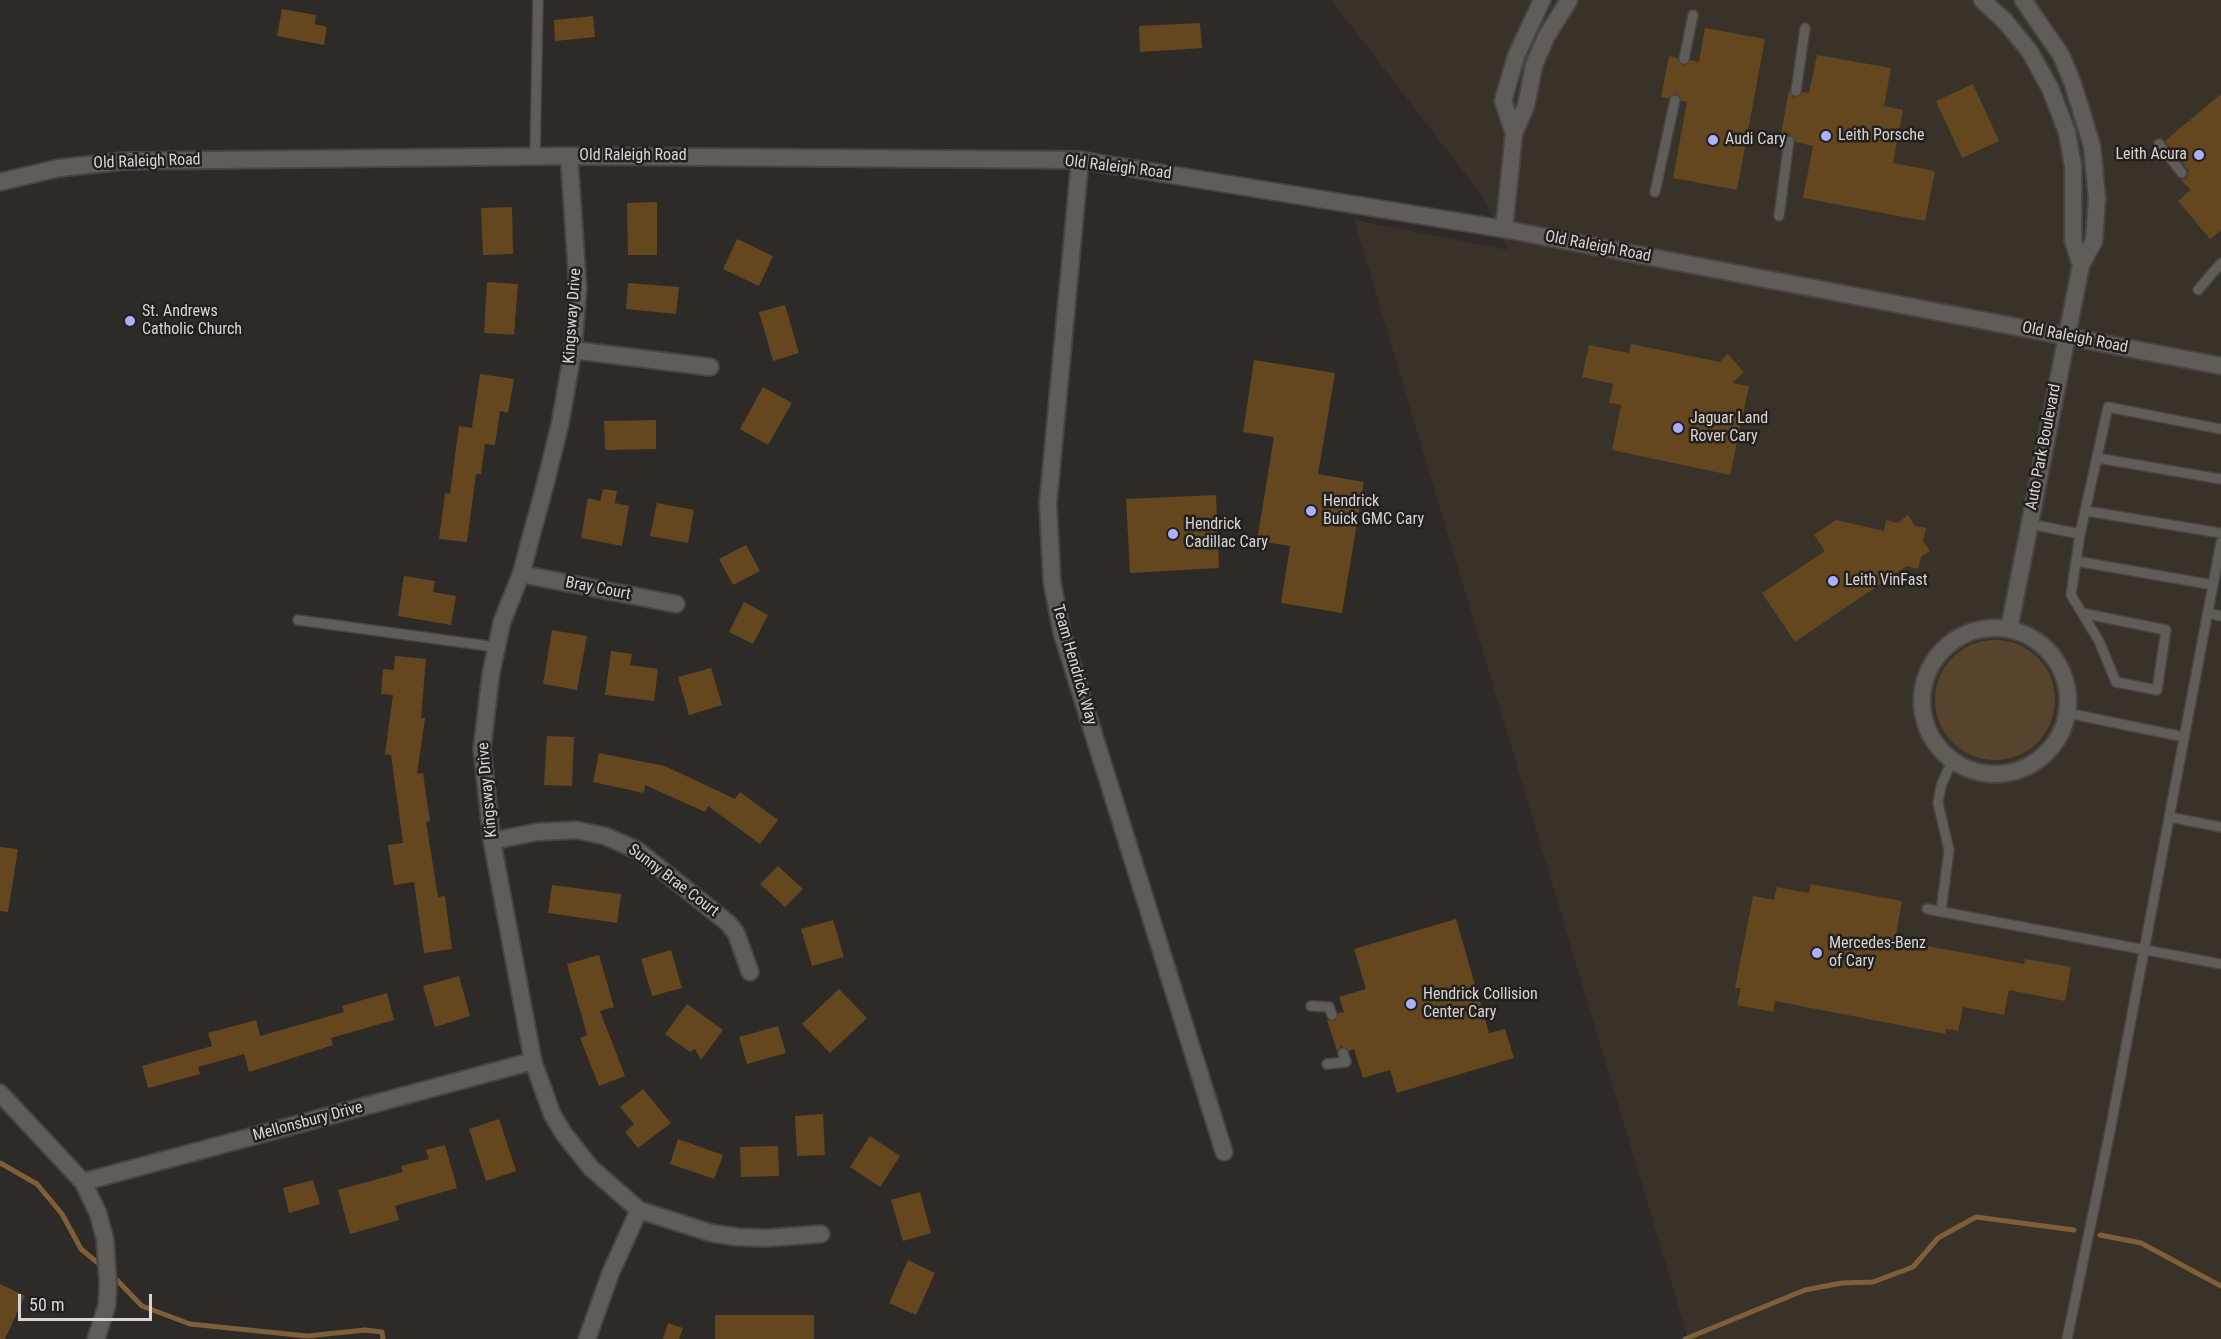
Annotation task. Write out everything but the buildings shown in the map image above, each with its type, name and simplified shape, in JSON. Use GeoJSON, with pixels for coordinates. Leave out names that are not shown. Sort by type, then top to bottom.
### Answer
{"type":"FeatureCollection","features":[{"type":"Feature","properties":{"kind":"street"},"geometry":{"type":"LineString","coordinates":[[1514,133],[1503,101],[1516,56],[1542,0]]}},
{"type":"Feature","properties":{"kind":"street"},"geometry":{"type":"LineString","coordinates":[[1504,229],[1514,133],[1526,106],[1534,66],[1546,37],[1569,0]]}},
{"type":"Feature","properties":{"kind":"street","name":"Auto Park Boulevard"},"geometry":{"type":"LineString","coordinates":[[1982,0],[2005,21],[2030,52],[2050,88],[2067,132],[2073,166],[2073,241],[2081,265]]}},
{"type":"Feature","properties":{"kind":"street","name":"Auto Park Boulevard"},"geometry":{"type":"LineString","coordinates":[[2009,629],[2081,265],[2094,241],[2097,199],[2092,146],[2073,84],[2061,55],[2023,0]]}},
{"type":"Feature","properties":{"kind":"street","name":"Old Raleigh Road"},"geometry":{"type":"LineString","coordinates":[[0,182],[59,168],[124,161],[536,156],[1080,160],[1504,229],[2221,366]]}},
{"type":"Feature","properties":{"kind":"street","name":"Kingsway Drive"},"geometry":{"type":"LineString","coordinates":[[569,156],[578,289],[573,350],[560,424],[521,574],[502,622],[496,647],[482,749],[492,842],[533,1061],[552,1114],[564,1134],[591,1168],[639,1210],[711,1233],[736,1237],[766,1238],[821,1234]]}},
{"type":"Feature","properties":{"kind":"street","name":"Team Hendrick Way"},"geometry":{"type":"LineString","coordinates":[[1080,160],[1048,493],[1052,582],[1069,656],[1224,1152]]}},
{"type":"Feature","properties":{"kind":"street"},"geometry":{"type":"LineString","coordinates":[[573,350],[710,367]]}},
{"type":"Feature","properties":{"kind":"street","name":"Bray Court"},"geometry":{"type":"LineString","coordinates":[[521,574],[676,604]]}},
{"type":"Feature","properties":{"kind":"street"},"geometry":{"type":"LineString","coordinates":[[1988,628],[2009,629],[2030,637],[2048,651],[2061,669],[2068,690],[2067,713],[2060,734],[2047,753],[2029,766],[2008,773],[1985,774],[1964,768],[1952,761],[1932,740],[1924,721],[1921,700],[1925,679],[1934,660],[1949,644],[1967,633],[1988,628]]}},
{"type":"Feature","properties":{"kind":"street","name":"Sunny Brae Court"},"geometry":{"type":"LineString","coordinates":[[492,842],[537,832],[576,830],[605,836],[637,850],[728,923],[736,933],[750,972]]}},
{"type":"Feature","properties":{"kind":"street","name":"Mellonsbury Drive"},"geometry":{"type":"LineString","coordinates":[[83,1182],[533,1061]]}},
{"type":"Feature","properties":{"kind":"street"},"geometry":{"type":"LineString","coordinates":[[0,1093],[83,1182],[98,1213],[108,1261],[107,1305],[96,1339]]}},
{"type":"Feature","properties":{"kind":"street"},"geometry":{"type":"LineString","coordinates":[[587,1339],[610,1272],[639,1210]]}},
{"type":"Feature","properties":{"kind":"lane"},"geometry":{"type":"LineString","coordinates":[[536,156],[538,0]]}},
{"type":"Feature","properties":{"kind":"lane"},"geometry":{"type":"LineString","coordinates":[[1684,59],[1693,15]]}},
{"type":"Feature","properties":{"kind":"lane"},"geometry":{"type":"LineString","coordinates":[[1796,91],[1805,28]]}},
{"type":"Feature","properties":{"kind":"lane"},"geometry":{"type":"LineString","coordinates":[[1655,192],[1675,100]]}},
{"type":"Feature","properties":{"kind":"lane"},"geometry":{"type":"LineString","coordinates":[[1779,216],[1789,141]]}},
{"type":"Feature","properties":{"kind":"lane"},"geometry":{"type":"LineString","coordinates":[[2159,144],[2182,172]]}},
{"type":"Feature","properties":{"kind":"lane"},"geometry":{"type":"LineString","coordinates":[[2198,290],[2221,263]]}},
{"type":"Feature","properties":{"kind":"lane"},"geometry":{"type":"LineString","coordinates":[[2082,613],[2166,630],[2157,690],[2116,682],[2107,658],[2071,595],[2080,534],[2108,407],[2221,429]]}},
{"type":"Feature","properties":{"kind":"lane"},"geometry":{"type":"LineString","coordinates":[[2097,458],[2221,479]]}},
{"type":"Feature","properties":{"kind":"lane"},"geometry":{"type":"LineString","coordinates":[[2086,511],[2221,533]]}},
{"type":"Feature","properties":{"kind":"lane"},"geometry":{"type":"LineString","coordinates":[[2030,524],[2080,534]]}},
{"type":"Feature","properties":{"kind":"lane"},"geometry":{"type":"LineString","coordinates":[[2067,1339],[2221,542]]}},
{"type":"Feature","properties":{"kind":"lane"},"geometry":{"type":"LineString","coordinates":[[2076,561],[2213,585]]}},
{"type":"Feature","properties":{"kind":"lane"},"geometry":{"type":"LineString","coordinates":[[2208,613],[2221,616]]}},
{"type":"Feature","properties":{"kind":"lane"},"geometry":{"type":"LineString","coordinates":[[298,620],[496,647]]}},
{"type":"Feature","properties":{"kind":"lane"},"geometry":{"type":"LineString","coordinates":[[2067,713],[2184,736]]}},
{"type":"Feature","properties":{"kind":"lane"},"geometry":{"type":"LineString","coordinates":[[1941,911],[1949,850],[1938,803],[1941,786],[1952,761]]}},
{"type":"Feature","properties":{"kind":"lane"},"geometry":{"type":"LineString","coordinates":[[2169,817],[2221,827]]}},
{"type":"Feature","properties":{"kind":"lane"},"geometry":{"type":"LineString","coordinates":[[1927,909],[2221,964]]}},
{"type":"Feature","properties":{"kind":"lane"},"geometry":{"type":"LineString","coordinates":[[1311,1006],[1329,1007],[1332,1015]]}},
{"type":"Feature","properties":{"kind":"lane"},"geometry":{"type":"LineString","coordinates":[[1327,1064],[1346,1062],[1343,1053]]}},
{"type":"Feature","properties":{"kind":"shaded area"},"geometry":{"type":"Polygon","coordinates":[[[1331,0],[2221,0],[2221,1339],[1688,1339],[1354,220],[1508,250],[1483,197],[1331,0]]]}},
{"type":"Feature","properties":{"kind":"shaded area"},"geometry":{"type":"Polygon","coordinates":[[[1995,640],[2018,644],[2038,657],[2051,677],[2055,700],[2051,723],[2038,743],[2018,756],[1995,760],[1972,756],[1952,743],[1939,723],[1935,700],[1939,677],[1952,657],[1972,644],[1995,640]]]}},
{"type":"Feature","properties":{"kind":"waterway"},"geometry":{"type":"LineString","coordinates":[[0,1163],[37,1184],[62,1214],[81,1249],[104,1268]]}},
{"type":"Feature","properties":{"kind":"waterway"},"geometry":{"type":"LineString","coordinates":[[1685,1339],[1805,1290],[1842,1283],[1873,1282],[1913,1267],[1938,1238],[1976,1217],[2074,1230]]}},
{"type":"Feature","properties":{"kind":"waterway"},"geometry":{"type":"LineString","coordinates":[[2100,1235],[2141,1243],[2221,1286]]}},
{"type":"Feature","properties":{"kind":"waterway"},"geometry":{"type":"LineString","coordinates":[[111,1274],[142,1306],[190,1324],[307,1336],[365,1330],[382,1332],[383,1339]]}},
{"type":"Feature","properties":{"kind":"place","name":"Leith Porsche"},"geometry":{"type":"Point","coordinates":[1826,136]}},
{"type":"Feature","properties":{"kind":"place","name":"Audi Cary"},"geometry":{"type":"Point","coordinates":[1713,140]}},
{"type":"Feature","properties":{"kind":"place","name":"Leith Acura"},"geometry":{"type":"Point","coordinates":[2199,155]}},
{"type":"Feature","properties":{"kind":"place","name":"St. Andrews Catholic Church"},"geometry":{"type":"Point","coordinates":[130,321]}},
{"type":"Feature","properties":{"kind":"place","name":"Jaguar Land Rover Cary"},"geometry":{"type":"Point","coordinates":[1678,428]}},
{"type":"Feature","properties":{"kind":"place","name":"Hendrick Buick GMC Cary"},"geometry":{"type":"Point","coordinates":[1311,511]}},
{"type":"Feature","properties":{"kind":"place","name":"Hendrick Cadillac Cary"},"geometry":{"type":"Point","coordinates":[1173,534]}},
{"type":"Feature","properties":{"kind":"place","name":"Leith VinFast"},"geometry":{"type":"Point","coordinates":[1833,581]}},
{"type":"Feature","properties":{"kind":"place","name":"Mercedes-Benz of Cary"},"geometry":{"type":"Point","coordinates":[1817,953]}},
{"type":"Feature","properties":{"kind":"place","name":"Hendrick Collision Center Cary"},"geometry":{"type":"Point","coordinates":[1411,1004]}}]}
